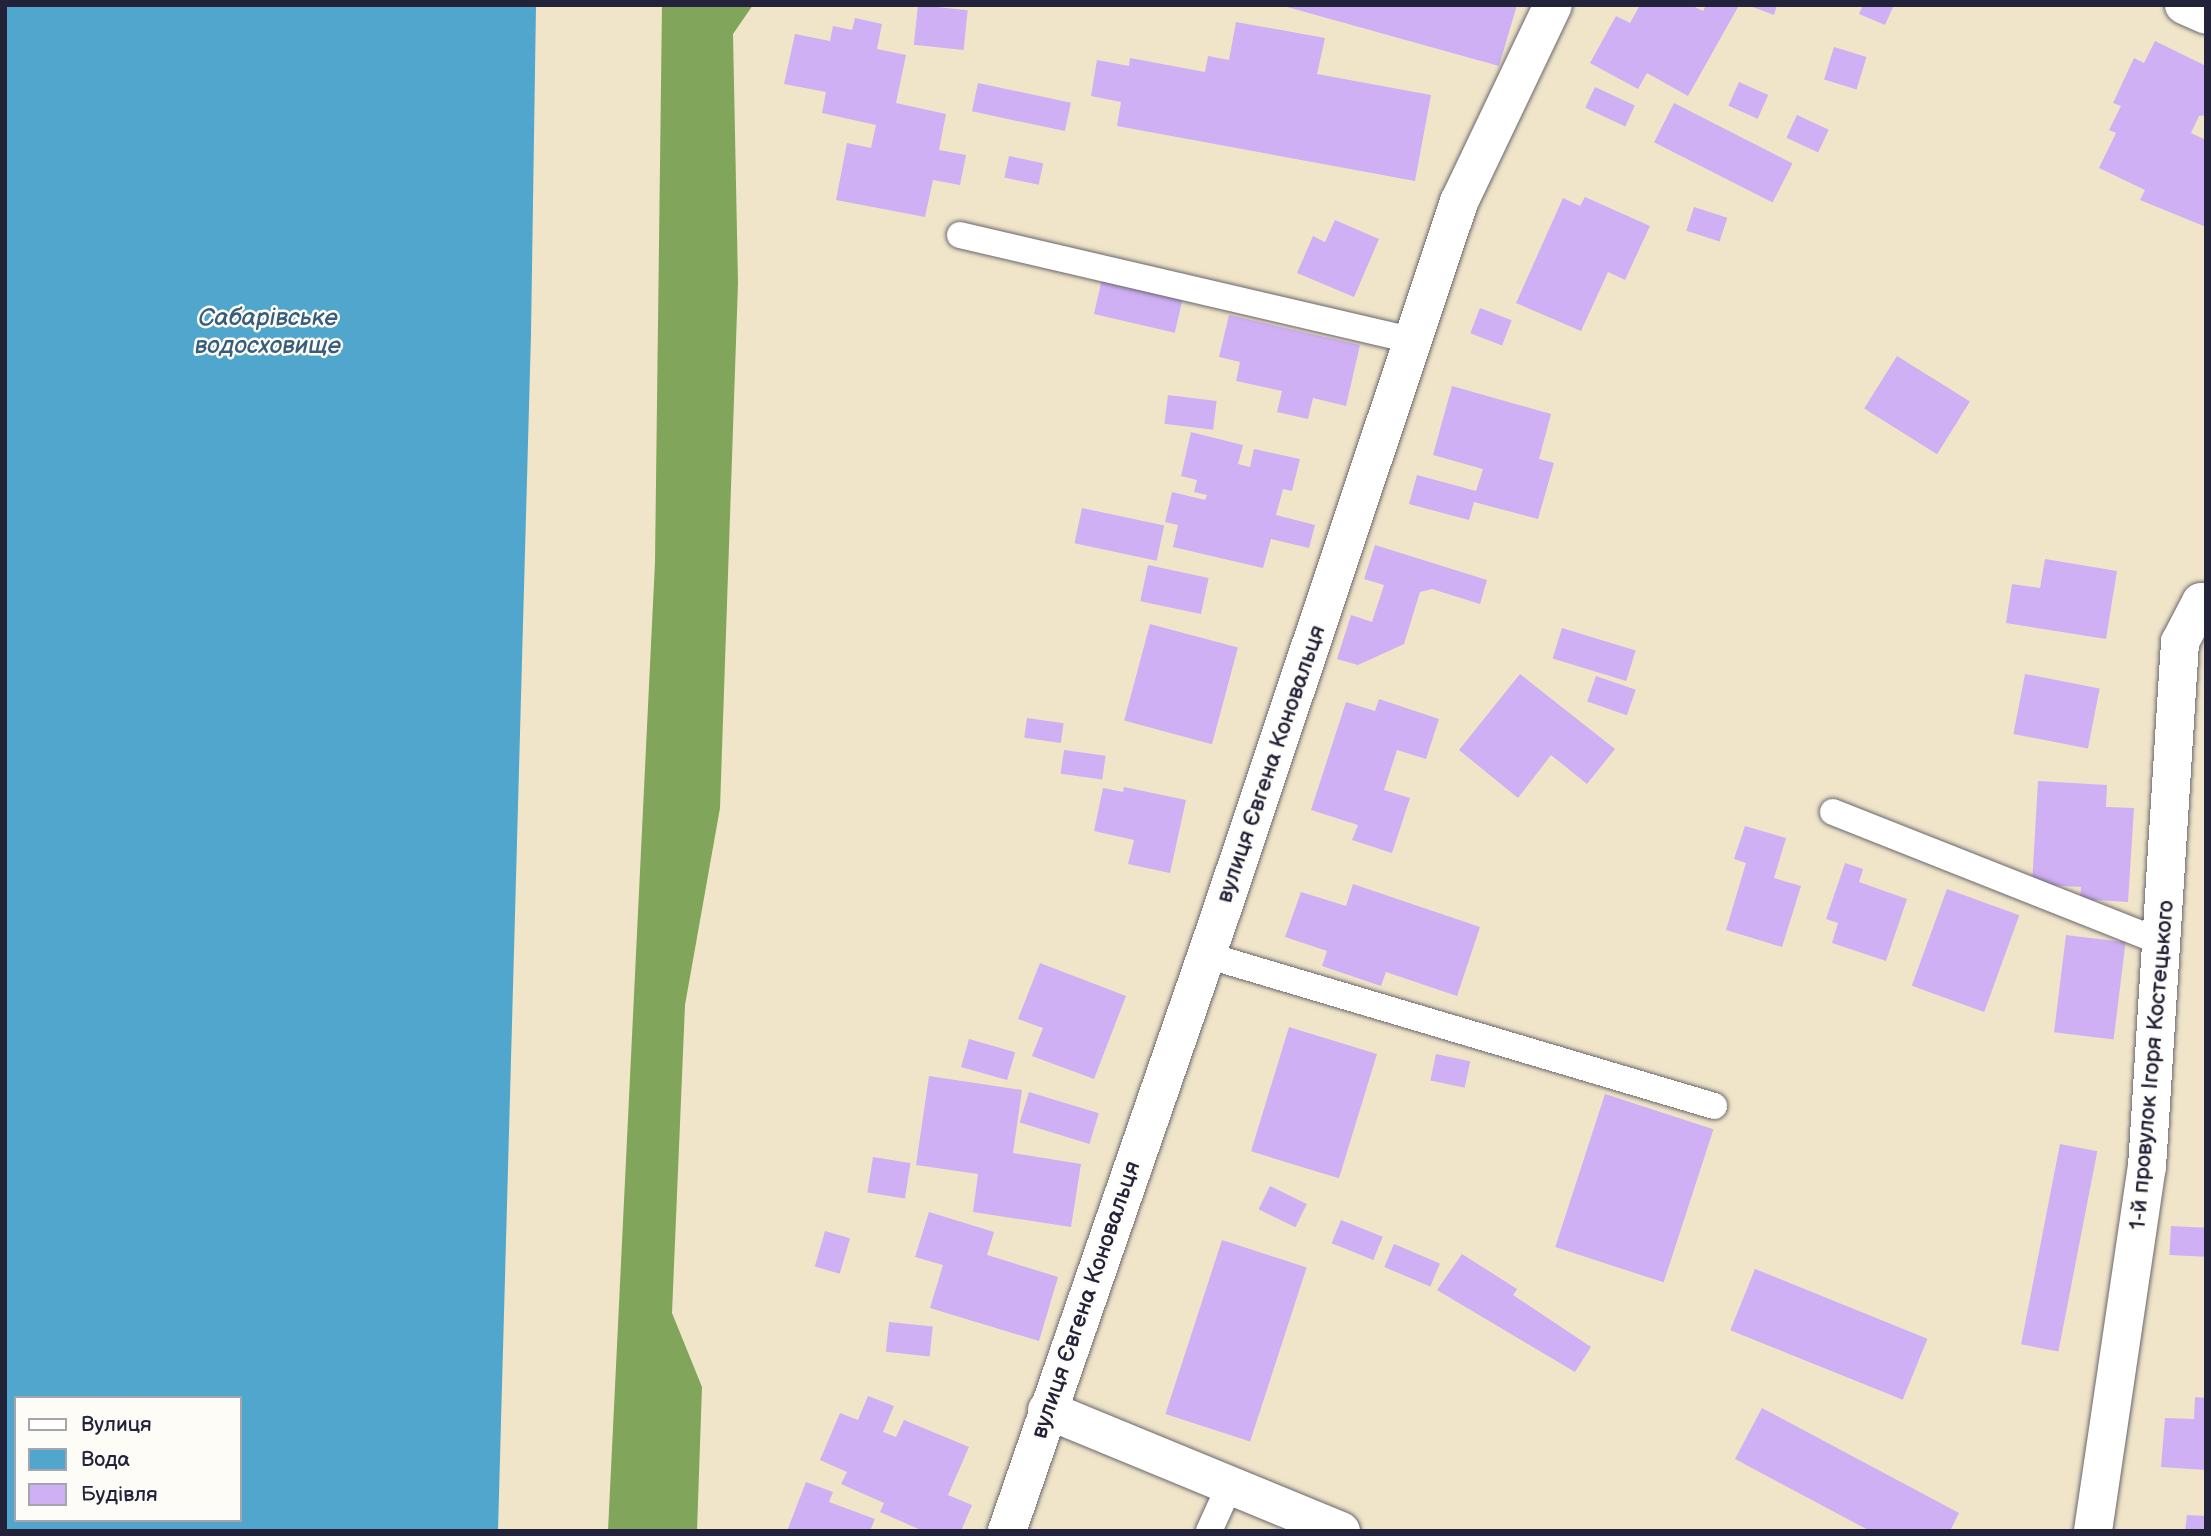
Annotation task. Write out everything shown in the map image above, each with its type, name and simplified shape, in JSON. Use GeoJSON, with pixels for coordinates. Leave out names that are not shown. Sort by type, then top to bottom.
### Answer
{"type":"FeatureCollection","features":[{"type":"Feature","properties":{"kind":"street","name":"вулиця Євгена Коновальця"},"geometry":{"type":"LineString","coordinates":[[1007,1531],[1046,1410],[1206,955],[1459,202],[1553,5]]}},
{"type":"Feature","properties":{"kind":"street"},"geometry":{"type":"LineString","coordinates":[[2185,5],[2206,15]]}},
{"type":"Feature","properties":{"kind":"street","name":"1-й провулок Ігоря Костецького"},"geometry":{"type":"LineString","coordinates":[[2093,1531],[2147,1167],[2164,943],[2180,642],[2203,603]]}},
{"type":"Feature","properties":{"kind":"street"},"geometry":{"type":"LineString","coordinates":[[1046,1410],[1341,1531]]}},
{"type":"Feature","properties":{"kind":"lane"},"geometry":{"type":"LineString","coordinates":[[960,235],[1413,340]]}},
{"type":"Feature","properties":{"kind":"lane"},"geometry":{"type":"LineString","coordinates":[[1833,812],[2164,943]]}},
{"type":"Feature","properties":{"kind":"lane"},"geometry":{"type":"LineString","coordinates":[[1206,955],[1714,1106]]}},
{"type":"Feature","properties":{"kind":"lane"},"geometry":{"type":"LineString","coordinates":[[1209,1531],[1230,1485]]}},
{"type":"Feature","properties":{"kind":"green space"},"geometry":{"type":"Polygon","coordinates":[[[662,5],[753,5],[733,34],[738,283],[720,808],[685,1005],[672,1313],[702,1387],[697,1531],[608,1531],[655,562],[662,5]]]}},
{"type":"Feature","properties":{"kind":"water","name":"Сабарівське водосховище"},"geometry":{"type":"Polygon","coordinates":[[[5,5],[536,5],[531,334],[498,1531],[5,1531],[5,5]]]}},
{"type":"Feature","properties":{"kind":"building"},"geometry":{"type":"Polygon","coordinates":[[[918,5],[968,10],[964,50],[914,45],[918,5]]]}},
{"type":"Feature","properties":{"kind":"building"},"geometry":{"type":"Polygon","coordinates":[[[1280,5],[1517,5],[1499,66],[1280,5]]]}},
{"type":"Feature","properties":{"kind":"building"},"geometry":{"type":"Polygon","coordinates":[[[1640,5],[1691,5],[1703,11],[1706,5],[1738,7],[1688,96],[1647,73],[1638,89],[1590,63],[1616,16],[1630,23],[1640,5]]]}},
{"type":"Feature","properties":{"kind":"building"},"geometry":{"type":"Polygon","coordinates":[[[1747,5],[1777,5],[1774,15],[1747,5]]]}},
{"type":"Feature","properties":{"kind":"building"},"geometry":{"type":"Polygon","coordinates":[[[1863,5],[1894,5],[1885,25],[1859,14],[1863,5]]]}},
{"type":"Feature","properties":{"kind":"building"},"geometry":{"type":"Polygon","coordinates":[[[855,18],[882,24],[877,49],[906,55],[896,103],[946,114],[939,150],[966,155],[960,185],[933,180],[925,217],[836,200],[847,143],[871,148],[876,125],[822,113],[826,92],[784,84],[795,34],[830,41],[833,26],[852,30],[855,18]]]}},
{"type":"Feature","properties":{"kind":"building"},"geometry":{"type":"Polygon","coordinates":[[[1236,22],[1325,38],[1317,74],[1431,95],[1415,181],[1117,126],[1121,102],[1091,96],[1097,60],[1129,66],[1130,58],[1205,72],[1208,56],[1229,60],[1236,22]]]}},
{"type":"Feature","properties":{"kind":"building"},"geometry":{"type":"Polygon","coordinates":[[[2155,41],[2206,66],[2206,115],[2199,116],[2191,133],[2206,140],[2206,227],[2140,200],[2145,190],[2099,168],[2116,133],[2109,130],[2121,106],[2113,103],[2134,58],[2144,63],[2155,41]]]}},
{"type":"Feature","properties":{"kind":"building"},"geometry":{"type":"Polygon","coordinates":[[[1834,47],[1867,57],[1857,89],[1824,80],[1834,47]]]}},
{"type":"Feature","properties":{"kind":"building"},"geometry":{"type":"Polygon","coordinates":[[[1739,82],[1768,95],[1758,119],[1728,106],[1739,82]]]}},
{"type":"Feature","properties":{"kind":"building"},"geometry":{"type":"Polygon","coordinates":[[[978,83],[1071,103],[1065,131],[972,111],[978,83]]]}},
{"type":"Feature","properties":{"kind":"building"},"geometry":{"type":"Polygon","coordinates":[[[1595,87],[1635,106],[1625,126],[1585,108],[1595,87]]]}},
{"type":"Feature","properties":{"kind":"building"},"geometry":{"type":"Polygon","coordinates":[[[1674,103],[1793,163],[1773,203],[1654,142],[1674,103]]]}},
{"type":"Feature","properties":{"kind":"building"},"geometry":{"type":"Polygon","coordinates":[[[1797,115],[1829,130],[1818,152],[1786,138],[1797,115]]]}},
{"type":"Feature","properties":{"kind":"building"},"geometry":{"type":"Polygon","coordinates":[[[1009,156],[1043,163],[1039,185],[1004,178],[1009,156]]]}},
{"type":"Feature","properties":{"kind":"building"},"geometry":{"type":"Polygon","coordinates":[[[1585,197],[1650,226],[1625,280],[1608,272],[1581,331],[1516,303],[1563,198],[1580,206],[1585,197]]]}},
{"type":"Feature","properties":{"kind":"building"},"geometry":{"type":"Polygon","coordinates":[[[1694,207],[1727,218],[1720,242],[1686,231],[1694,207]]]}},
{"type":"Feature","properties":{"kind":"building"},"geometry":{"type":"Polygon","coordinates":[[[1335,220],[1379,239],[1354,297],[1297,273],[1313,236],[1325,242],[1335,220]]]}},
{"type":"Feature","properties":{"kind":"building"},"geometry":{"type":"Polygon","coordinates":[[[1102,279],[1183,298],[1175,333],[1094,314],[1102,279]]]}},
{"type":"Feature","properties":{"kind":"building"},"geometry":{"type":"Polygon","coordinates":[[[1480,308],[1512,320],[1502,345],[1470,333],[1480,308]]]}},
{"type":"Feature","properties":{"kind":"building"},"geometry":{"type":"Polygon","coordinates":[[[1229,315],[1360,345],[1346,406],[1313,398],[1308,419],[1277,412],[1282,391],[1236,381],[1240,362],[1219,357],[1229,315]]]}},
{"type":"Feature","properties":{"kind":"building"},"geometry":{"type":"Polygon","coordinates":[[[1897,356],[1970,402],[1937,454],[1864,409],[1897,356]]]}},
{"type":"Feature","properties":{"kind":"building"},"geometry":{"type":"Polygon","coordinates":[[[1452,386],[1551,414],[1539,459],[1554,463],[1538,519],[1474,502],[1469,520],[1409,504],[1417,475],[1476,491],[1483,469],[1433,455],[1452,386]]]}},
{"type":"Feature","properties":{"kind":"building"},"geometry":{"type":"Polygon","coordinates":[[[1168,395],[1217,401],[1213,430],[1164,424],[1168,395]]]}},
{"type":"Feature","properties":{"kind":"building"},"geometry":{"type":"Polygon","coordinates":[[[1191,432],[1243,445],[1238,464],[1250,467],[1254,449],[1300,459],[1292,491],[1283,489],[1276,515],[1315,525],[1309,548],[1271,539],[1263,568],[1173,547],[1178,525],[1165,522],[1172,492],[1205,500],[1207,495],[1194,492],[1197,480],[1181,476],[1191,432]]]}},
{"type":"Feature","properties":{"kind":"building"},"geometry":{"type":"Polygon","coordinates":[[[1082,508],[1164,525],[1157,561],[1075,543],[1082,508]]]}},
{"type":"Feature","properties":{"kind":"building"},"geometry":{"type":"Polygon","coordinates":[[[1375,545],[1487,580],[1480,604],[1432,589],[1420,592],[1404,644],[1358,665],[1337,659],[1351,615],[1372,622],[1384,585],[1364,579],[1375,545]]]}},
{"type":"Feature","properties":{"kind":"building"},"geometry":{"type":"Polygon","coordinates":[[[2045,559],[2117,571],[2106,639],[2006,623],[2012,584],[2040,588],[2045,559]]]}},
{"type":"Feature","properties":{"kind":"building"},"geometry":{"type":"Polygon","coordinates":[[[1148,565],[1209,578],[1201,614],[1140,601],[1148,565]]]}},
{"type":"Feature","properties":{"kind":"building"},"geometry":{"type":"Polygon","coordinates":[[[1150,624],[1238,648],[1212,744],[1124,721],[1150,624]]]}},
{"type":"Feature","properties":{"kind":"building"},"geometry":{"type":"Polygon","coordinates":[[[1562,628],[1636,651],[1626,681],[1553,659],[1562,628]]]}},
{"type":"Feature","properties":{"kind":"building"},"geometry":{"type":"Polygon","coordinates":[[[1520,674],[1615,749],[1587,784],[1551,755],[1518,798],[1459,750],[1520,674]]]}},
{"type":"Feature","properties":{"kind":"building"},"geometry":{"type":"Polygon","coordinates":[[[2025,674],[2100,689],[2088,748],[2013,734],[2025,674]]]}},
{"type":"Feature","properties":{"kind":"building"},"geometry":{"type":"Polygon","coordinates":[[[1596,676],[1636,690],[1627,715],[1587,702],[1596,676]]]}},
{"type":"Feature","properties":{"kind":"building"},"geometry":{"type":"Polygon","coordinates":[[[1379,699],[1439,719],[1426,759],[1397,750],[1384,790],[1410,798],[1392,853],[1352,840],[1358,825],[1311,810],[1346,702],[1375,711],[1379,699]]]}},
{"type":"Feature","properties":{"kind":"building"},"geometry":{"type":"Polygon","coordinates":[[[1027,718],[1064,723],[1061,743],[1024,738],[1027,718]]]}},
{"type":"Feature","properties":{"kind":"building"},"geometry":{"type":"Polygon","coordinates":[[[1064,750],[1106,756],[1102,780],[1061,774],[1064,750]]]}},
{"type":"Feature","properties":{"kind":"building"},"geometry":{"type":"Polygon","coordinates":[[[2038,781],[2107,785],[2106,807],[2134,808],[2128,902],[2080,899],[2081,887],[2032,884],[2038,781]]]}},
{"type":"Feature","properties":{"kind":"building"},"geometry":{"type":"Polygon","coordinates":[[[1124,787],[1186,800],[1170,873],[1128,864],[1134,840],[1094,831],[1103,788],[1123,792],[1124,787]]]}},
{"type":"Feature","properties":{"kind":"building"},"geometry":{"type":"Polygon","coordinates":[[[1745,826],[1786,838],[1774,878],[1801,886],[1782,947],[1726,930],[1746,863],[1734,859],[1745,826]]]}},
{"type":"Feature","properties":{"kind":"building"},"geometry":{"type":"Polygon","coordinates":[[[1845,863],[1863,869],[1859,882],[1907,899],[1886,961],[1832,943],[1838,923],[1826,919],[1845,863]]]}},
{"type":"Feature","properties":{"kind":"building"},"geometry":{"type":"Polygon","coordinates":[[[1353,884],[1480,927],[1457,996],[1386,972],[1381,986],[1322,966],[1327,951],[1285,937],[1301,892],[1346,906],[1353,884]]]}},
{"type":"Feature","properties":{"kind":"building"},"geometry":{"type":"Polygon","coordinates":[[[1947,889],[2019,915],[1984,1012],[1912,986],[1947,889]]]}},
{"type":"Feature","properties":{"kind":"building"},"geometry":{"type":"Polygon","coordinates":[[[2066,935],[2126,942],[2114,1040],[2054,1032],[2066,935]]]}},
{"type":"Feature","properties":{"kind":"building"},"geometry":{"type":"Polygon","coordinates":[[[1040,963],[1126,996],[1094,1079],[1032,1056],[1043,1028],[1018,1019],[1040,963]]]}},
{"type":"Feature","properties":{"kind":"building"},"geometry":{"type":"Polygon","coordinates":[[[1289,1027],[1377,1054],[1339,1178],[1251,1151],[1289,1027]]]}},
{"type":"Feature","properties":{"kind":"building"},"geometry":{"type":"Polygon","coordinates":[[[969,1039],[1015,1052],[1007,1080],[961,1067],[969,1039]]]}},
{"type":"Feature","properties":{"kind":"building"},"geometry":{"type":"Polygon","coordinates":[[[1436,1054],[1470,1061],[1465,1088],[1430,1080],[1436,1054]]]}},
{"type":"Feature","properties":{"kind":"building"},"geometry":{"type":"Polygon","coordinates":[[[929,1076],[1022,1090],[1013,1153],[1081,1164],[1071,1227],[973,1212],[978,1174],[916,1165],[929,1076]]]}},
{"type":"Feature","properties":{"kind":"building"},"geometry":{"type":"Polygon","coordinates":[[[1029,1092],[1099,1113],[1089,1144],[1020,1123],[1029,1092]]]}},
{"type":"Feature","properties":{"kind":"building"},"geometry":{"type":"Polygon","coordinates":[[[1605,1094],[1713,1129],[1664,1282],[1555,1247],[1605,1094]]]}},
{"type":"Feature","properties":{"kind":"building"},"geometry":{"type":"Polygon","coordinates":[[[2060,1144],[2097,1151],[2058,1352],[2021,1344],[2060,1144]]]}},
{"type":"Feature","properties":{"kind":"building"},"geometry":{"type":"Polygon","coordinates":[[[873,1157],[911,1163],[905,1199],[867,1193],[873,1157]]]}},
{"type":"Feature","properties":{"kind":"building"},"geometry":{"type":"Polygon","coordinates":[[[1270,1186],[1307,1204],[1295,1227],[1259,1209],[1270,1186]]]}},
{"type":"Feature","properties":{"kind":"building"},"geometry":{"type":"Polygon","coordinates":[[[929,1212],[994,1232],[987,1255],[1058,1277],[1039,1341],[930,1308],[943,1265],[915,1257],[929,1212]]]}},
{"type":"Feature","properties":{"kind":"building"},"geometry":{"type":"Polygon","coordinates":[[[1341,1220],[1383,1237],[1373,1260],[1332,1243],[1341,1220]]]}},
{"type":"Feature","properties":{"kind":"building"},"geometry":{"type":"Polygon","coordinates":[[[2171,1226],[2206,1228],[2204,1257],[2169,1255],[2171,1226]]]}},
{"type":"Feature","properties":{"kind":"building"},"geometry":{"type":"Polygon","coordinates":[[[825,1231],[850,1238],[840,1274],[815,1267],[825,1231]]]}},
{"type":"Feature","properties":{"kind":"building"},"geometry":{"type":"Polygon","coordinates":[[[1222,1240],[1307,1268],[1250,1442],[1165,1414],[1222,1240]]]}},
{"type":"Feature","properties":{"kind":"building"},"geometry":{"type":"Polygon","coordinates":[[[1394,1244],[1440,1264],[1430,1287],[1384,1267],[1394,1244]]]}},
{"type":"Feature","properties":{"kind":"building"},"geometry":{"type":"Polygon","coordinates":[[[1462,1254],[1517,1289],[1513,1295],[1591,1347],[1575,1372],[1437,1290],[1462,1254]]]}},
{"type":"Feature","properties":{"kind":"building"},"geometry":{"type":"Polygon","coordinates":[[[1755,1269],[1927,1339],[1903,1400],[1730,1330],[1755,1269]]]}},
{"type":"Feature","properties":{"kind":"building"},"geometry":{"type":"Polygon","coordinates":[[[889,1322],[933,1327],[930,1356],[886,1352],[889,1322]]]}},
{"type":"Feature","properties":{"kind":"building"},"geometry":{"type":"Polygon","coordinates":[[[868,1396],[894,1406],[883,1432],[896,1437],[904,1420],[969,1447],[948,1495],[972,1505],[961,1531],[923,1531],[880,1512],[884,1503],[841,1484],[847,1472],[820,1460],[840,1413],[858,1420],[868,1396]]]}},
{"type":"Feature","properties":{"kind":"building"},"geometry":{"type":"Polygon","coordinates":[[[2195,1397],[2206,1398],[2206,1470],[2161,1467],[2165,1418],[2194,1419],[2195,1397]]]}},
{"type":"Feature","properties":{"kind":"building"},"geometry":{"type":"Polygon","coordinates":[[[1762,1408],[1959,1513],[1950,1531],[1870,1531],[1735,1459],[1762,1408]]]}},
{"type":"Feature","properties":{"kind":"building"},"geometry":{"type":"Polygon","coordinates":[[[806,1482],[833,1492],[829,1502],[875,1519],[870,1531],[787,1531],[806,1482]]]}},
{"type":"Feature","properties":{"kind":"building"},"geometry":{"type":"Polygon","coordinates":[[[2187,1515],[2206,1516],[2206,1531],[2185,1531],[2187,1515]]]}}]}
